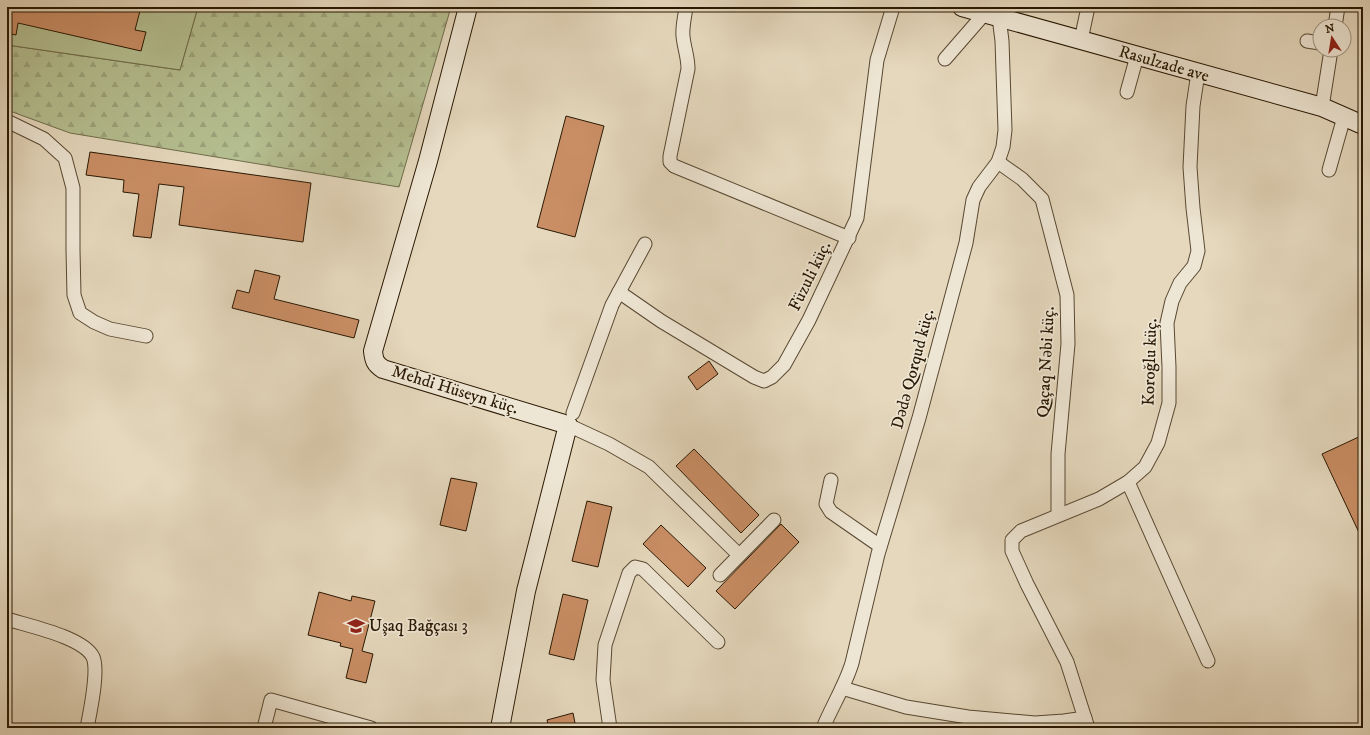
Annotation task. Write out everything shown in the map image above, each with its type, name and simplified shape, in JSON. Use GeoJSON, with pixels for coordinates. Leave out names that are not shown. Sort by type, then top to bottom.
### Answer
{"type":"FeatureCollection","features":[{"type":"Feature","properties":{"kind":"street","name":"Mehdi Hüseyn küç."},"geometry":{"type":"LineString","coordinates":[[468,7],[428,162],[373,351],[374,360],[378,366],[384,369],[571,419]]}},
{"type":"Feature","properties":{"kind":"street"},"geometry":{"type":"LineString","coordinates":[[686,7],[683,34],[688,58],[688,69],[670,162],[674,166],[849,238]]}},
{"type":"Feature","properties":{"kind":"street","name":"Füzuli küç."},"geometry":{"type":"LineString","coordinates":[[619,292],[661,321],[754,377],[764,381],[772,377],[784,365],[809,320],[849,238],[857,218],[877,60],[892,7]]}},
{"type":"Feature","properties":{"kind":"street","name":"Rasulzade ave"},"geometry":{"type":"LineString","coordinates":[[962,7],[1322,107],[1363,125]]}},
{"type":"Feature","properties":{"kind":"street"},"geometry":{"type":"LineString","coordinates":[[1080,40],[1088,7]]}},
{"type":"Feature","properties":{"kind":"street"},"geometry":{"type":"LineString","coordinates":[[1336,18],[1338,7]]}},
{"type":"Feature","properties":{"kind":"street"},"geometry":{"type":"LineString","coordinates":[[946,59],[992,15]]}},
{"type":"Feature","properties":{"kind":"street","name":"Dədə Qorqud küç."},"geometry":{"type":"LineString","coordinates":[[823,728],[832,707],[847,680],[852,663],[880,546],[919,418],[964,250],[973,200],[979,188],[998,162],[1002,147],[1005,130],[1002,41],[992,15]]}},
{"type":"Feature","properties":{"kind":"street"},"geometry":{"type":"LineString","coordinates":[[1307,41],[1312,42]]}},
{"type":"Feature","properties":{"kind":"street"},"geometry":{"type":"LineString","coordinates":[[1127,92],[1137,56]]}},
{"type":"Feature","properties":{"kind":"street"},"geometry":{"type":"LineString","coordinates":[[1322,107],[1330,58]]}},
{"type":"Feature","properties":{"kind":"street","name":"Koroğlu küç."},"geometry":{"type":"LineString","coordinates":[[1087,723],[1067,662],[1027,584],[1012,551],[1012,540],[1021,531],[1099,499],[1128,482],[1145,467],[1158,443],[1169,403],[1168,323],[1170,308],[1180,283],[1194,266],[1198,251],[1190,167],[1193,106],[1198,73]]}},
{"type":"Feature","properties":{"kind":"street"},"geometry":{"type":"LineString","coordinates":[[1329,170],[1344,117]]}},
{"type":"Feature","properties":{"kind":"street"},"geometry":{"type":"LineString","coordinates":[[7,121],[44,139],[65,158],[73,188],[74,295],[80,313],[94,322],[110,329],[146,336]]}},
{"type":"Feature","properties":{"kind":"street","name":"Qaçaq Nəbi küç."},"geometry":{"type":"LineString","coordinates":[[998,162],[1022,179],[1042,199],[1067,295],[1068,344],[1058,454],[1058,516]]}},
{"type":"Feature","properties":{"kind":"street"},"geometry":{"type":"LineString","coordinates":[[500,728],[526,591],[571,419],[612,305],[645,244]]}},
{"type":"Feature","properties":{"kind":"street"},"geometry":{"type":"LineString","coordinates":[[571,419],[608,444],[649,467],[739,554]]}},
{"type":"Feature","properties":{"kind":"street"},"geometry":{"type":"LineString","coordinates":[[831,480],[826,504],[831,512],[880,546]]}},
{"type":"Feature","properties":{"kind":"street"},"geometry":{"type":"LineString","coordinates":[[1128,482],[1208,661]]}},
{"type":"Feature","properties":{"kind":"street"},"geometry":{"type":"LineString","coordinates":[[720,575],[774,520]]}},
{"type":"Feature","properties":{"kind":"street"},"geometry":{"type":"LineString","coordinates":[[610,728],[603,680],[605,645],[629,573],[635,567],[643,569],[718,642]]}},
{"type":"Feature","properties":{"kind":"street"},"geometry":{"type":"LineString","coordinates":[[7,619],[73,639],[85,646],[93,658],[95,675],[88,728]]}},
{"type":"Feature","properties":{"kind":"street"},"geometry":{"type":"LineString","coordinates":[[842,688],[906,707],[968,717],[1035,723],[1064,721],[1087,723]]}},
{"type":"Feature","properties":{"kind":"street"},"geometry":{"type":"LineString","coordinates":[[264,728],[271,700],[371,728]]}},
{"type":"Feature","properties":{"kind":"green space"},"geometry":{"type":"Polygon","coordinates":[[[7,7],[198,7],[180,70],[7,45],[7,7]]]}},
{"type":"Feature","properties":{"kind":"green space"},"geometry":{"type":"Polygon","coordinates":[[[198,7],[451,7],[399,187],[70,133],[7,110],[7,45],[180,70],[198,7]]]}},
{"type":"Feature","properties":{"kind":"building"},"geometry":{"type":"Polygon","coordinates":[[[7,7],[141,7],[135,30],[146,32],[141,51],[18,23],[16,35],[7,33],[7,7]]]}},
{"type":"Feature","properties":{"kind":"building"},"geometry":{"type":"Polygon","coordinates":[[[566,116],[604,126],[575,237],[537,227],[566,116]]]}},
{"type":"Feature","properties":{"kind":"building"},"geometry":{"type":"Polygon","coordinates":[[[90,152],[311,183],[303,242],[179,225],[184,187],[159,184],[151,238],[133,236],[139,194],[123,192],[124,180],[86,175],[90,152]]]}},
{"type":"Feature","properties":{"kind":"building"},"geometry":{"type":"Polygon","coordinates":[[[255,270],[280,276],[274,299],[359,320],[354,338],[232,308],[237,290],[249,293],[255,270]]]}},
{"type":"Feature","properties":{"kind":"building"},"geometry":{"type":"Polygon","coordinates":[[[709,361],[718,374],[697,390],[688,377],[709,361]]]}},
{"type":"Feature","properties":{"kind":"building"},"geometry":{"type":"Polygon","coordinates":[[[1363,435],[1363,541],[1322,454],[1363,435]]]}},
{"type":"Feature","properties":{"kind":"building"},"geometry":{"type":"Polygon","coordinates":[[[694,449],[759,515],[741,533],[676,466],[694,449]]]}},
{"type":"Feature","properties":{"kind":"building"},"geometry":{"type":"Polygon","coordinates":[[[451,478],[477,483],[466,531],[440,525],[451,478]]]}},
{"type":"Feature","properties":{"kind":"building"},"geometry":{"type":"Polygon","coordinates":[[[587,501],[612,507],[598,567],[572,561],[587,501]]]}},
{"type":"Feature","properties":{"kind":"building"},"geometry":{"type":"Polygon","coordinates":[[[781,524],[799,542],[735,609],[716,591],[781,524]]]}},
{"type":"Feature","properties":{"kind":"building"},"geometry":{"type":"Polygon","coordinates":[[[661,525],[706,568],[688,587],[643,544],[661,525]]]}},
{"type":"Feature","properties":{"kind":"building"},"geometry":{"type":"Polygon","coordinates":[[[319,592],[351,601],[352,596],[375,601],[362,651],[373,654],[366,683],[346,678],[353,649],[340,646],[341,643],[308,635],[319,592]]]}},
{"type":"Feature","properties":{"kind":"building"},"geometry":{"type":"Polygon","coordinates":[[[563,594],[588,600],[574,660],[549,654],[563,594]]]}},
{"type":"Feature","properties":{"kind":"building"},"geometry":{"type":"Polygon","coordinates":[[[573,713],[576,728],[549,728],[547,720],[573,713]]]}},
{"type":"Feature","properties":{"kind":"place","name":"Uşaq Bağçası 3"},"geometry":{"type":"Point","coordinates":[356,626]}}]}
